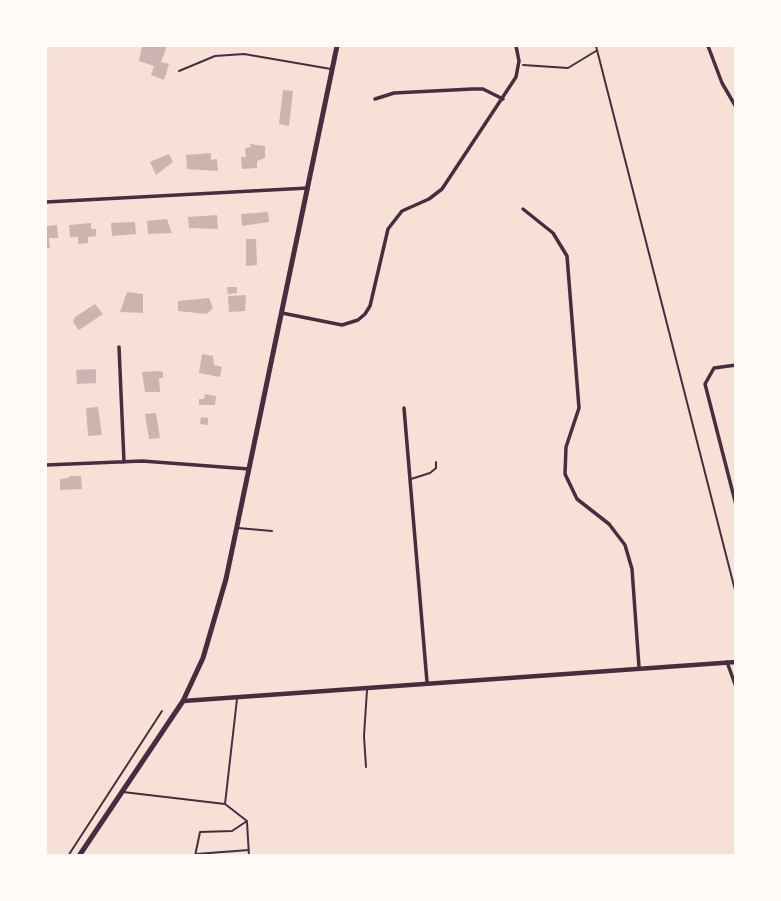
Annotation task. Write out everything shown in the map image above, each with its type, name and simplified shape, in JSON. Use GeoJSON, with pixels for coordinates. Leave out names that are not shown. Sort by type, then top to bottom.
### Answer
{"type":"FeatureCollection","features":[{"type":"Feature","properties":{"kind":"main road"},"geometry":{"type":"LineString","coordinates":[[79,856],[183,701],[203,658],[237,528],[338,46]]}},
{"type":"Feature","properties":{"kind":"street"},"geometry":{"type":"LineString","coordinates":[[282,313],[342,325],[358,320],[365,314],[370,306],[388,229],[402,211],[429,199],[442,189],[516,77],[519,65],[516,46]]}},
{"type":"Feature","properties":{"kind":"street"},"geometry":{"type":"LineString","coordinates":[[708,46],[722,83],[736,107]]}},
{"type":"Feature","properties":{"kind":"street"},"geometry":{"type":"LineString","coordinates":[[375,99],[394,93],[483,89],[503,99]]}},
{"type":"Feature","properties":{"kind":"street"},"geometry":{"type":"LineString","coordinates":[[46,202],[308,188]]}},
{"type":"Feature","properties":{"kind":"street"},"geometry":{"type":"LineString","coordinates":[[523,209],[553,233],[567,256],[579,408],[566,447],[565,474],[577,499],[609,524],[625,545],[632,569],[639,667]]}},
{"type":"Feature","properties":{"kind":"street"},"geometry":{"type":"LineString","coordinates":[[119,347],[124,462]]}},
{"type":"Feature","properties":{"kind":"street"},"geometry":{"type":"LineString","coordinates":[[736,365],[715,368],[705,384],[736,505]]}},
{"type":"Feature","properties":{"kind":"street"},"geometry":{"type":"LineString","coordinates":[[404,408],[426,682]]}},
{"type":"Feature","properties":{"kind":"street"},"geometry":{"type":"LineString","coordinates":[[46,465],[124,462],[249,469]]}},
{"type":"Feature","properties":{"kind":"street"},"geometry":{"type":"LineString","coordinates":[[727,662],[736,687]]}},
{"type":"Feature","properties":{"kind":"street"},"geometry":{"type":"LineString","coordinates":[[183,701],[736,662]]}},
{"type":"Feature","properties":{"kind":"lane"},"geometry":{"type":"LineString","coordinates":[[179,71],[215,56],[244,54],[332,69]]}},
{"type":"Feature","properties":{"kind":"lane"},"geometry":{"type":"LineString","coordinates":[[410,479],[430,473],[436,468],[436,462]]}},
{"type":"Feature","properties":{"kind":"lane"},"geometry":{"type":"LineString","coordinates":[[237,528],[272,531]]}},
{"type":"Feature","properties":{"kind":"lane"},"geometry":{"type":"LineString","coordinates":[[366,689],[366,767]]}},
{"type":"Feature","properties":{"kind":"lane"},"geometry":{"type":"LineString","coordinates":[[225,804],[237,698]]}},
{"type":"Feature","properties":{"kind":"lane"},"geometry":{"type":"LineString","coordinates":[[121,792],[225,804],[247,821],[249,856]]}},
{"type":"Feature","properties":{"kind":"lane"},"geometry":{"type":"LineString","coordinates":[[247,821],[232,831],[200,832],[195,855],[249,850]]}},
{"type":"Feature","properties":{"kind":"path"},"geometry":{"type":"LineString","coordinates":[[596,46],[736,594]]}},
{"type":"Feature","properties":{"kind":"path"},"geometry":{"type":"LineString","coordinates":[[519,65],[568,68],[597,50]]}},
{"type":"Feature","properties":{"kind":"path"},"geometry":{"type":"LineString","coordinates":[[68,856],[162,711]]}},
{"type":"Feature","properties":{"kind":"building"},"geometry":{"type":"Polygon","coordinates":[[[142,46],[167,46],[161,62],[169,64],[164,80],[151,75],[154,66],[139,61],[142,46]]]}},
{"type":"Feature","properties":{"kind":"building"},"geometry":{"type":"Polygon","coordinates":[[[283,90],[293,91],[289,126],[279,124],[283,90]]]}},
{"type":"Feature","properties":{"kind":"building"},"geometry":{"type":"Polygon","coordinates":[[[250,144],[265,146],[265,158],[257,161],[257,168],[242,169],[241,157],[246,157],[245,148],[251,147],[250,144]]]}},
{"type":"Feature","properties":{"kind":"building"},"geometry":{"type":"Polygon","coordinates":[[[211,153],[211,160],[217,159],[218,171],[187,169],[186,155],[211,153]]]}},
{"type":"Feature","properties":{"kind":"building"},"geometry":{"type":"Polygon","coordinates":[[[169,154],[173,162],[156,175],[150,162],[169,154]]]}},
{"type":"Feature","properties":{"kind":"building"},"geometry":{"type":"Polygon","coordinates":[[[268,212],[269,222],[242,226],[241,214],[268,212]]]}},
{"type":"Feature","properties":{"kind":"building"},"geometry":{"type":"Polygon","coordinates":[[[217,215],[218,229],[189,228],[188,217],[217,215]]]}},
{"type":"Feature","properties":{"kind":"building"},"geometry":{"type":"Polygon","coordinates":[[[167,219],[172,233],[148,234],[147,221],[167,219]]]}},
{"type":"Feature","properties":{"kind":"building"},"geometry":{"type":"Polygon","coordinates":[[[135,222],[136,234],[112,236],[111,223],[135,222]]]}},
{"type":"Feature","properties":{"kind":"building"},"geometry":{"type":"Polygon","coordinates":[[[91,223],[91,229],[96,229],[96,236],[88,237],[88,243],[78,244],[78,237],[70,237],[69,225],[91,223]]]}},
{"type":"Feature","properties":{"kind":"building"},"geometry":{"type":"Polygon","coordinates":[[[57,225],[58,238],[49,238],[50,248],[46,248],[46,226],[57,225]]]}},
{"type":"Feature","properties":{"kind":"building"},"geometry":{"type":"Polygon","coordinates":[[[246,239],[256,239],[257,265],[246,266],[246,239]]]}},
{"type":"Feature","properties":{"kind":"building"},"geometry":{"type":"Polygon","coordinates":[[[227,287],[237,287],[237,293],[228,294],[227,287]]]}},
{"type":"Feature","properties":{"kind":"building"},"geometry":{"type":"Polygon","coordinates":[[[127,292],[143,294],[143,313],[120,312],[127,292]]]}},
{"type":"Feature","properties":{"kind":"building"},"geometry":{"type":"Polygon","coordinates":[[[246,295],[245,311],[229,312],[228,296],[246,295]]]}},
{"type":"Feature","properties":{"kind":"building"},"geometry":{"type":"Polygon","coordinates":[[[209,298],[213,308],[207,314],[178,311],[178,301],[209,298]]]}},
{"type":"Feature","properties":{"kind":"building"},"geometry":{"type":"Polygon","coordinates":[[[95,304],[103,314],[79,330],[73,322],[75,317],[95,304]]]}},
{"type":"Feature","properties":{"kind":"building"},"geometry":{"type":"Polygon","coordinates":[[[202,354],[213,356],[214,365],[222,367],[220,377],[199,373],[202,354]]]}},
{"type":"Feature","properties":{"kind":"building"},"geometry":{"type":"Polygon","coordinates":[[[96,369],[96,383],[77,384],[76,370],[96,369]]]}},
{"type":"Feature","properties":{"kind":"building"},"geometry":{"type":"Polygon","coordinates":[[[142,372],[163,372],[163,378],[159,378],[160,392],[145,392],[142,372]]]}},
{"type":"Feature","properties":{"kind":"building"},"geometry":{"type":"Polygon","coordinates":[[[205,394],[216,396],[215,405],[199,405],[199,399],[204,399],[205,394]]]}},
{"type":"Feature","properties":{"kind":"building"},"geometry":{"type":"Polygon","coordinates":[[[98,407],[102,435],[88,436],[86,408],[98,407]]]}},
{"type":"Feature","properties":{"kind":"building"},"geometry":{"type":"Polygon","coordinates":[[[156,413],[160,438],[149,439],[145,414],[156,413]]]}},
{"type":"Feature","properties":{"kind":"building"},"geometry":{"type":"Polygon","coordinates":[[[201,417],[208,418],[208,425],[200,424],[201,417]]]}},
{"type":"Feature","properties":{"kind":"building"},"geometry":{"type":"Polygon","coordinates":[[[81,476],[82,489],[60,490],[60,479],[81,476]]]}}]}
